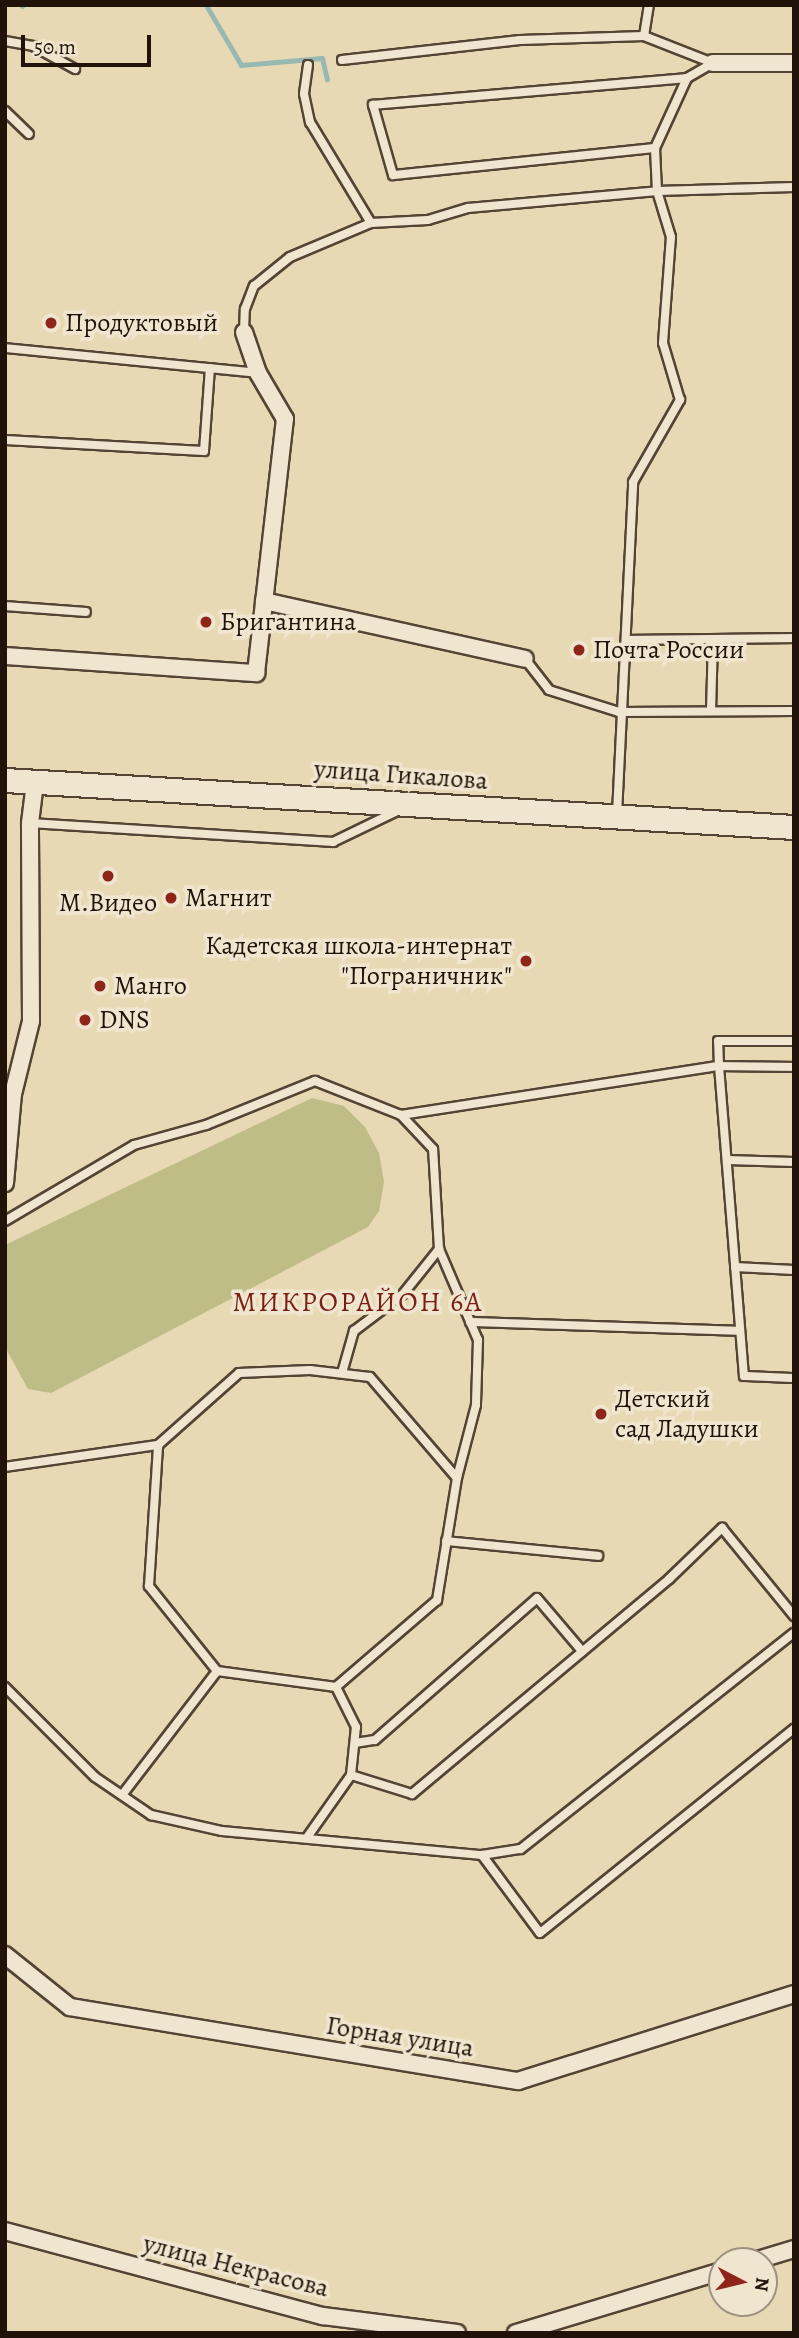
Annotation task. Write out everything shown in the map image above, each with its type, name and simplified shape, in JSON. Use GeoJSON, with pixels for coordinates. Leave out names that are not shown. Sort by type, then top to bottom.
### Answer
{"type":"FeatureCollection","features":[{"type":"Feature","properties":{"kind":"main road","name":"улица Гикалова"},"geometry":{"type":"LineString","coordinates":[[5,780],[794,827]]}},
{"type":"Feature","properties":{"kind":"street"},"geometry":{"type":"LineString","coordinates":[[713,63],[794,63]]}},
{"type":"Feature","properties":{"kind":"street"},"geometry":{"type":"LineString","coordinates":[[5,656],[256,673],[285,419],[258,373],[244,332]]}},
{"type":"Feature","properties":{"kind":"street"},"geometry":{"type":"LineString","coordinates":[[264,601],[525,659]]}},
{"type":"Feature","properties":{"kind":"street"},"geometry":{"type":"LineString","coordinates":[[5,1183],[12,1071],[31,1021],[30,823],[35,783]]}},
{"type":"Feature","properties":{"kind":"street","name":"Горная улица"},"geometry":{"type":"LineString","coordinates":[[5,1955],[70,2007],[518,2081],[794,1994]]}},
{"type":"Feature","properties":{"kind":"street","name":"улица Некрасова"},"geometry":{"type":"LineString","coordinates":[[5,2231],[323,2316],[457,2333]]}},
{"type":"Feature","properties":{"kind":"street"},"geometry":{"type":"LineString","coordinates":[[516,2333],[708,2275]]}},
{"type":"Feature","properties":{"kind":"lane"},"geometry":{"type":"LineString","coordinates":[[644,36],[649,5]]}},
{"type":"Feature","properties":{"kind":"lane"},"geometry":{"type":"LineString","coordinates":[[342,60],[520,40],[644,36],[713,63]]}},
{"type":"Feature","properties":{"kind":"lane"},"geometry":{"type":"LineString","coordinates":[[5,41],[33,46],[75,69]]}},
{"type":"Feature","properties":{"kind":"lane"},"geometry":{"type":"LineString","coordinates":[[655,148],[393,175],[373,105],[687,78],[713,63]]}},
{"type":"Feature","properties":{"kind":"lane"},"geometry":{"type":"LineString","coordinates":[[308,65],[304,94],[310,122],[371,223]]}},
{"type":"Feature","properties":{"kind":"lane"},"geometry":{"type":"LineString","coordinates":[[617,817],[619,712],[627,640],[633,482],[680,400],[663,343],[671,237],[657,191],[655,148],[687,78]]}},
{"type":"Feature","properties":{"kind":"lane"},"geometry":{"type":"LineString","coordinates":[[5,111],[29,134]]}},
{"type":"Feature","properties":{"kind":"lane"},"geometry":{"type":"LineString","coordinates":[[244,332],[245,309],[254,286],[290,257],[371,223],[428,219],[468,208],[657,191],[794,187]]}},
{"type":"Feature","properties":{"kind":"lane"},"geometry":{"type":"LineString","coordinates":[[5,348],[258,373]]}},
{"type":"Feature","properties":{"kind":"lane"},"geometry":{"type":"LineString","coordinates":[[5,439],[204,452],[210,368]]}},
{"type":"Feature","properties":{"kind":"lane"},"geometry":{"type":"LineString","coordinates":[[5,606],[86,612]]}},
{"type":"Feature","properties":{"kind":"lane"},"geometry":{"type":"LineString","coordinates":[[627,640],[794,638]]}},
{"type":"Feature","properties":{"kind":"lane"},"geometry":{"type":"LineString","coordinates":[[711,711],[713,639]]}},
{"type":"Feature","properties":{"kind":"lane"},"geometry":{"type":"LineString","coordinates":[[525,659],[549,690],[619,712],[794,711]]}},
{"type":"Feature","properties":{"kind":"lane"},"geometry":{"type":"LineString","coordinates":[[30,823],[332,842],[412,803]]}},
{"type":"Feature","properties":{"kind":"lane"},"geometry":{"type":"LineString","coordinates":[[794,1041],[718,1041],[744,1376],[794,1378]]}},
{"type":"Feature","properties":{"kind":"lane"},"geometry":{"type":"LineString","coordinates":[[401,1115],[719,1066],[794,1067]]}},
{"type":"Feature","properties":{"kind":"lane"},"geometry":{"type":"LineString","coordinates":[[5,1221],[134,1145],[206,1125],[315,1081],[401,1115],[433,1149],[439,1249],[478,1340],[476,1405],[457,1478],[437,1600],[336,1687],[217,1671],[149,1586],[158,1445]]}},
{"type":"Feature","properties":{"kind":"lane"},"geometry":{"type":"LineString","coordinates":[[727,1160],[794,1162]]}},
{"type":"Feature","properties":{"kind":"lane"},"geometry":{"type":"LineString","coordinates":[[342,1373],[354,1331],[403,1294],[439,1249]]}},
{"type":"Feature","properties":{"kind":"lane"},"geometry":{"type":"LineString","coordinates":[[735,1267],[794,1270]]}},
{"type":"Feature","properties":{"kind":"lane"},"geometry":{"type":"LineString","coordinates":[[470,1322],[740,1331]]}},
{"type":"Feature","properties":{"kind":"lane"},"geometry":{"type":"LineString","coordinates":[[5,1467],[158,1445],[239,1373],[342,1373],[370,1377],[457,1478]]}},
{"type":"Feature","properties":{"kind":"lane"},"geometry":{"type":"LineString","coordinates":[[351,1775],[412,1794],[582,1651],[722,1528],[794,1616]]}},
{"type":"Feature","properties":{"kind":"lane"},"geometry":{"type":"LineString","coordinates":[[446,1541],[598,1556]]}},
{"type":"Feature","properties":{"kind":"lane"},"geometry":{"type":"LineString","coordinates":[[355,1743],[375,1740],[537,1598],[582,1651]]}},
{"type":"Feature","properties":{"kind":"lane"},"geometry":{"type":"LineString","coordinates":[[5,1687],[95,1777],[151,1815],[222,1831],[308,1836],[482,1855],[521,1849],[794,1633]]}},
{"type":"Feature","properties":{"kind":"lane"},"geometry":{"type":"LineString","coordinates":[[122,1795],[217,1671]]}},
{"type":"Feature","properties":{"kind":"lane"},"geometry":{"type":"LineString","coordinates":[[308,1836],[351,1775],[356,1727],[336,1687]]}},
{"type":"Feature","properties":{"kind":"lane"},"geometry":{"type":"LineString","coordinates":[[482,1855],[540,1933],[794,1729]]}},
{"type":"Feature","properties":{"kind":"shaded area"},"geometry":{"type":"Polygon","coordinates":[[[312,1098],[344,1106],[365,1127],[379,1153],[384,1182],[379,1211],[368,1227],[51,1393],[28,1389],[5,1347],[5,1245],[312,1098]]]}},
{"type":"Feature","properties":{"kind":"waterway"},"geometry":{"type":"LineString","coordinates":[[206,5],[241,65],[322,58],[327,79]]}},
{"type":"Feature","properties":{"kind":"place","name":"Продуктовый"},"geometry":{"type":"Point","coordinates":[51,323]}},
{"type":"Feature","properties":{"kind":"place","name":"Бригантина"},"geometry":{"type":"Point","coordinates":[206,622]}},
{"type":"Feature","properties":{"kind":"place","name":"Почта России"},"geometry":{"type":"Point","coordinates":[579,650]}},
{"type":"Feature","properties":{"kind":"place","name":"М.Видео"},"geometry":{"type":"Point","coordinates":[108,876]}},
{"type":"Feature","properties":{"kind":"place","name":"Магнит"},"geometry":{"type":"Point","coordinates":[171,898]}},
{"type":"Feature","properties":{"kind":"place","name":"Кадетская школа-интернат \"Пограничник\""},"geometry":{"type":"Point","coordinates":[526,961]}},
{"type":"Feature","properties":{"kind":"place","name":"Манго"},"geometry":{"type":"Point","coordinates":[100,986]}},
{"type":"Feature","properties":{"kind":"place","name":"DNS"},"geometry":{"type":"Point","coordinates":[85,1020]}},
{"type":"Feature","properties":{"kind":"place","name":"Детский сад Ладушки"},"geometry":{"type":"Point","coordinates":[601,1414]}},
{"type":"Feature","properties":{"kind":"district","name":"МИКРОРАЙОН 6А"},"geometry":{"type":"Point","coordinates":[358,1302]}}]}
